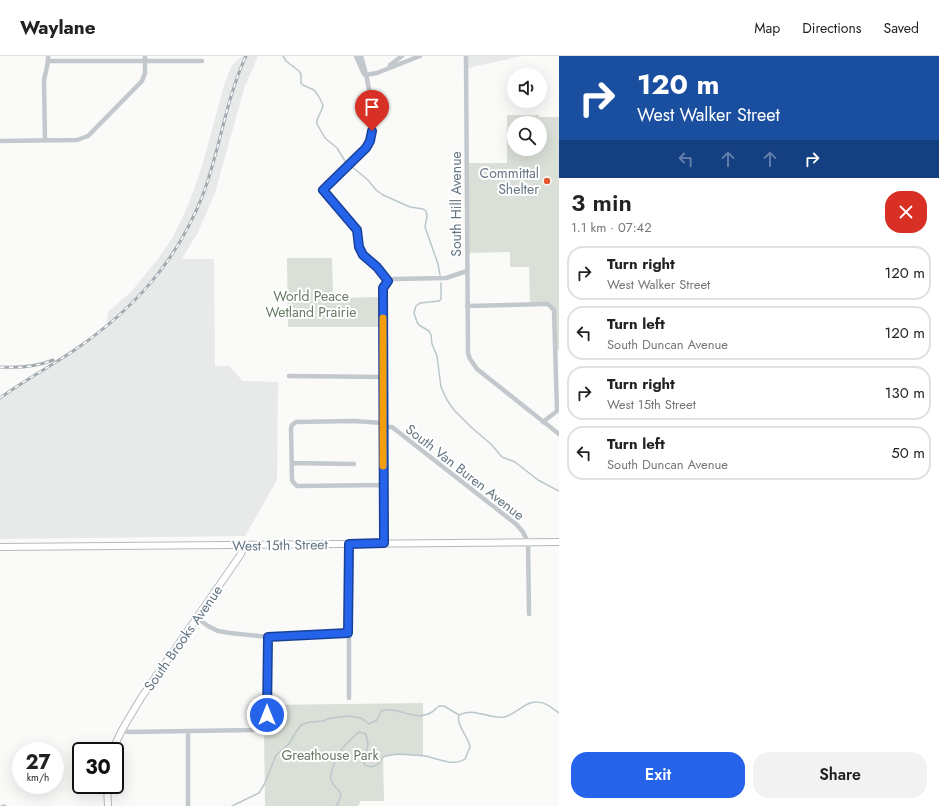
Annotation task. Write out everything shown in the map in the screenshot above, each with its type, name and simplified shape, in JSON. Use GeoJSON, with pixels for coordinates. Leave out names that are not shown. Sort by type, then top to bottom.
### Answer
{"type":"FeatureCollection","features":[{"type":"Feature","properties":{"kind":"main road","name":"West 15th Street"},"geometry":{"type":"LineString","coordinates":[[0,547],[559,542]]}},
{"type":"Feature","properties":{"kind":"main road","name":"South Brooks Avenue"},"geometry":{"type":"LineString","coordinates":[[116,742],[141,698],[241,554],[244,545]]}},
{"type":"Feature","properties":{"kind":"main road"},"geometry":{"type":"LineString","coordinates":[[107,794],[108,806]]}},
{"type":"Feature","properties":{"kind":"street"},"geometry":{"type":"LineString","coordinates":[[356,56],[366,76]]}},
{"type":"Feature","properties":{"kind":"street"},"geometry":{"type":"LineString","coordinates":[[361,56],[365,69],[372,110],[372,131],[370,141],[366,148],[323,190],[357,230],[359,247],[363,255],[377,267],[388,281],[383,288],[384,543]]}},
{"type":"Feature","properties":{"kind":"street"},"geometry":{"type":"LineString","coordinates":[[388,68],[402,56]]}},
{"type":"Feature","properties":{"kind":"street"},"geometry":{"type":"LineString","coordinates":[[366,76],[420,56]]}},
{"type":"Feature","properties":{"kind":"street","name":"South Hill Avenue"},"geometry":{"type":"LineString","coordinates":[[388,281],[393,279],[446,278],[467,271],[466,56]]}},
{"type":"Feature","properties":{"kind":"street"},"geometry":{"type":"LineString","coordinates":[[45,140],[44,80],[48,59],[146,59],[202,61]]}},
{"type":"Feature","properties":{"kind":"street"},"geometry":{"type":"LineString","coordinates":[[0,141],[78,140],[88,136],[142,81],[145,74],[146,59]]}},
{"type":"Feature","properties":{"kind":"street"},"geometry":{"type":"LineString","coordinates":[[467,271],[468,353],[474,365],[559,434]]}},
{"type":"Feature","properties":{"kind":"street"},"geometry":{"type":"LineString","coordinates":[[467,306],[544,304],[552,306],[555,313],[558,411],[543,422]]}},
{"type":"Feature","properties":{"kind":"street"},"geometry":{"type":"LineString","coordinates":[[289,376],[383,376]]}},
{"type":"Feature","properties":{"kind":"street","name":"South Van Buren Avenue"},"geometry":{"type":"LineString","coordinates":[[292,463],[291,428],[296,422],[354,421],[392,427],[516,524],[523,532],[528,542],[529,614]]}},
{"type":"Feature","properties":{"kind":"street"},"geometry":{"type":"LineString","coordinates":[[354,464],[292,463],[292,480],[297,486],[383,485]]}},
{"type":"Feature","properties":{"kind":"street"},"geometry":{"type":"LineString","coordinates":[[349,544],[349,698]]}},
{"type":"Feature","properties":{"kind":"street"},"geometry":{"type":"LineString","coordinates":[[197,618],[218,631],[268,637],[348,633]]}},
{"type":"Feature","properties":{"kind":"street"},"geometry":{"type":"LineString","coordinates":[[122,730],[129,732],[188,732],[253,730],[259,728],[263,725],[267,715],[268,637]]}},
{"type":"Feature","properties":{"kind":"street"},"geometry":{"type":"LineString","coordinates":[[188,732],[188,806]]}},
{"type":"Feature","properties":{"kind":"shaded area"},"geometry":{"type":"Polygon","coordinates":[[[242,56],[258,56],[244,89],[215,193],[198,232],[182,259],[214,259],[215,366],[229,366],[243,381],[278,382],[277,480],[245,536],[0,539],[0,398],[76,349],[106,327],[108,312],[131,292],[157,260],[173,237],[189,203],[202,166],[225,82],[232,65],[242,56]]]}},
{"type":"Feature","properties":{"kind":"shaded area"},"geometry":{"type":"Polygon","coordinates":[[[468,56],[522,56],[468,68],[468,56]]]}},
{"type":"Feature","properties":{"kind":"green space"},"geometry":{"type":"Polygon","coordinates":[[[507,115],[539,116],[507,116],[507,115]]]}},
{"type":"Feature","properties":{"kind":"green space"},"geometry":{"type":"Polygon","coordinates":[[[547,117],[559,117],[559,350],[555,350],[552,307],[530,304],[529,267],[510,267],[510,252],[467,253],[467,163],[507,163],[507,156],[547,156],[547,117]]]}},
{"type":"Feature","properties":{"kind":"green space","name":"World Peace Wetland Prairie"},"geometry":{"type":"Polygon","coordinates":[[[287,258],[332,258],[333,298],[383,297],[383,327],[288,327],[287,258]]]}},
{"type":"Feature","properties":{"kind":"green space","name":"Greathouse Park"},"geometry":{"type":"Polygon","coordinates":[[[423,703],[423,756],[395,755],[383,757],[384,801],[361,801],[358,806],[265,806],[264,725],[267,705],[423,703]]]}},
{"type":"Feature","properties":{"kind":"waterway"},"geometry":{"type":"LineString","coordinates":[[283,56],[286,61],[299,71],[301,74],[301,83],[314,90],[318,95],[323,105],[317,120],[317,124],[325,138],[337,148],[345,161],[383,195],[410,207],[423,209],[426,211],[427,216],[425,227],[438,264],[440,275]]}},
{"type":"Feature","properties":{"kind":"waterway"},"geometry":{"type":"LineString","coordinates":[[441,283],[441,299],[439,301],[420,303],[416,306],[414,313],[419,325],[429,331],[431,335],[432,344],[437,356],[441,387],[447,400],[454,410],[491,444],[502,457],[515,462],[538,480],[559,491]]}},
{"type":"Feature","properties":{"kind":"waterway"},"geometry":{"type":"LineString","coordinates":[[232,806],[259,793],[265,783],[276,755],[289,744],[301,725],[310,722],[349,716],[361,718],[369,724],[377,720],[381,711],[393,710],[419,716],[426,715],[439,706],[444,706],[459,715],[470,712],[504,717],[513,714],[524,706],[533,702],[546,704],[559,713]]}},
{"type":"Feature","properties":{"kind":"waterway"},"geometry":{"type":"LineString","coordinates":[[336,806],[341,796],[339,790],[332,783],[331,774],[333,767],[343,748],[359,732],[366,734],[368,744],[364,764],[370,767],[375,766],[383,757],[398,754],[425,756],[455,762],[465,759],[470,747],[459,723],[459,715]]}},
{"type":"Feature","properties":{"kind":"waterway"},"geometry":{"type":"LineString","coordinates":[[1,806],[6,806]]}},
{"type":"Feature","properties":{"kind":"railway"},"geometry":{"type":"LineString","coordinates":[[0,398],[97,334],[134,300],[166,263],[180,243],[192,221],[202,197],[214,162],[233,91],[246,56]]}},
{"type":"Feature","properties":{"kind":"railway"},"geometry":{"type":"LineString","coordinates":[[0,367],[27,366],[53,360]]}},
{"type":"Feature","properties":{"kind":"slow traffic"},"geometry":{"type":"LineString","coordinates":[[383,318],[383,466]]}},
{"type":"Feature","properties":{"kind":"place","name":"Committal Shelter"},"geometry":{"type":"Point","coordinates":[547,181]}},
{"type":"Feature","properties":{"kind":"route"},"geometry":{"type":"LineString","coordinates":[[267,715],[268,637],[348,633],[349,544],[384,543],[383,288],[384,284],[388,281],[383,273],[363,255],[359,247],[357,230],[323,190],[366,148],[370,141],[372,131]]}}]}
